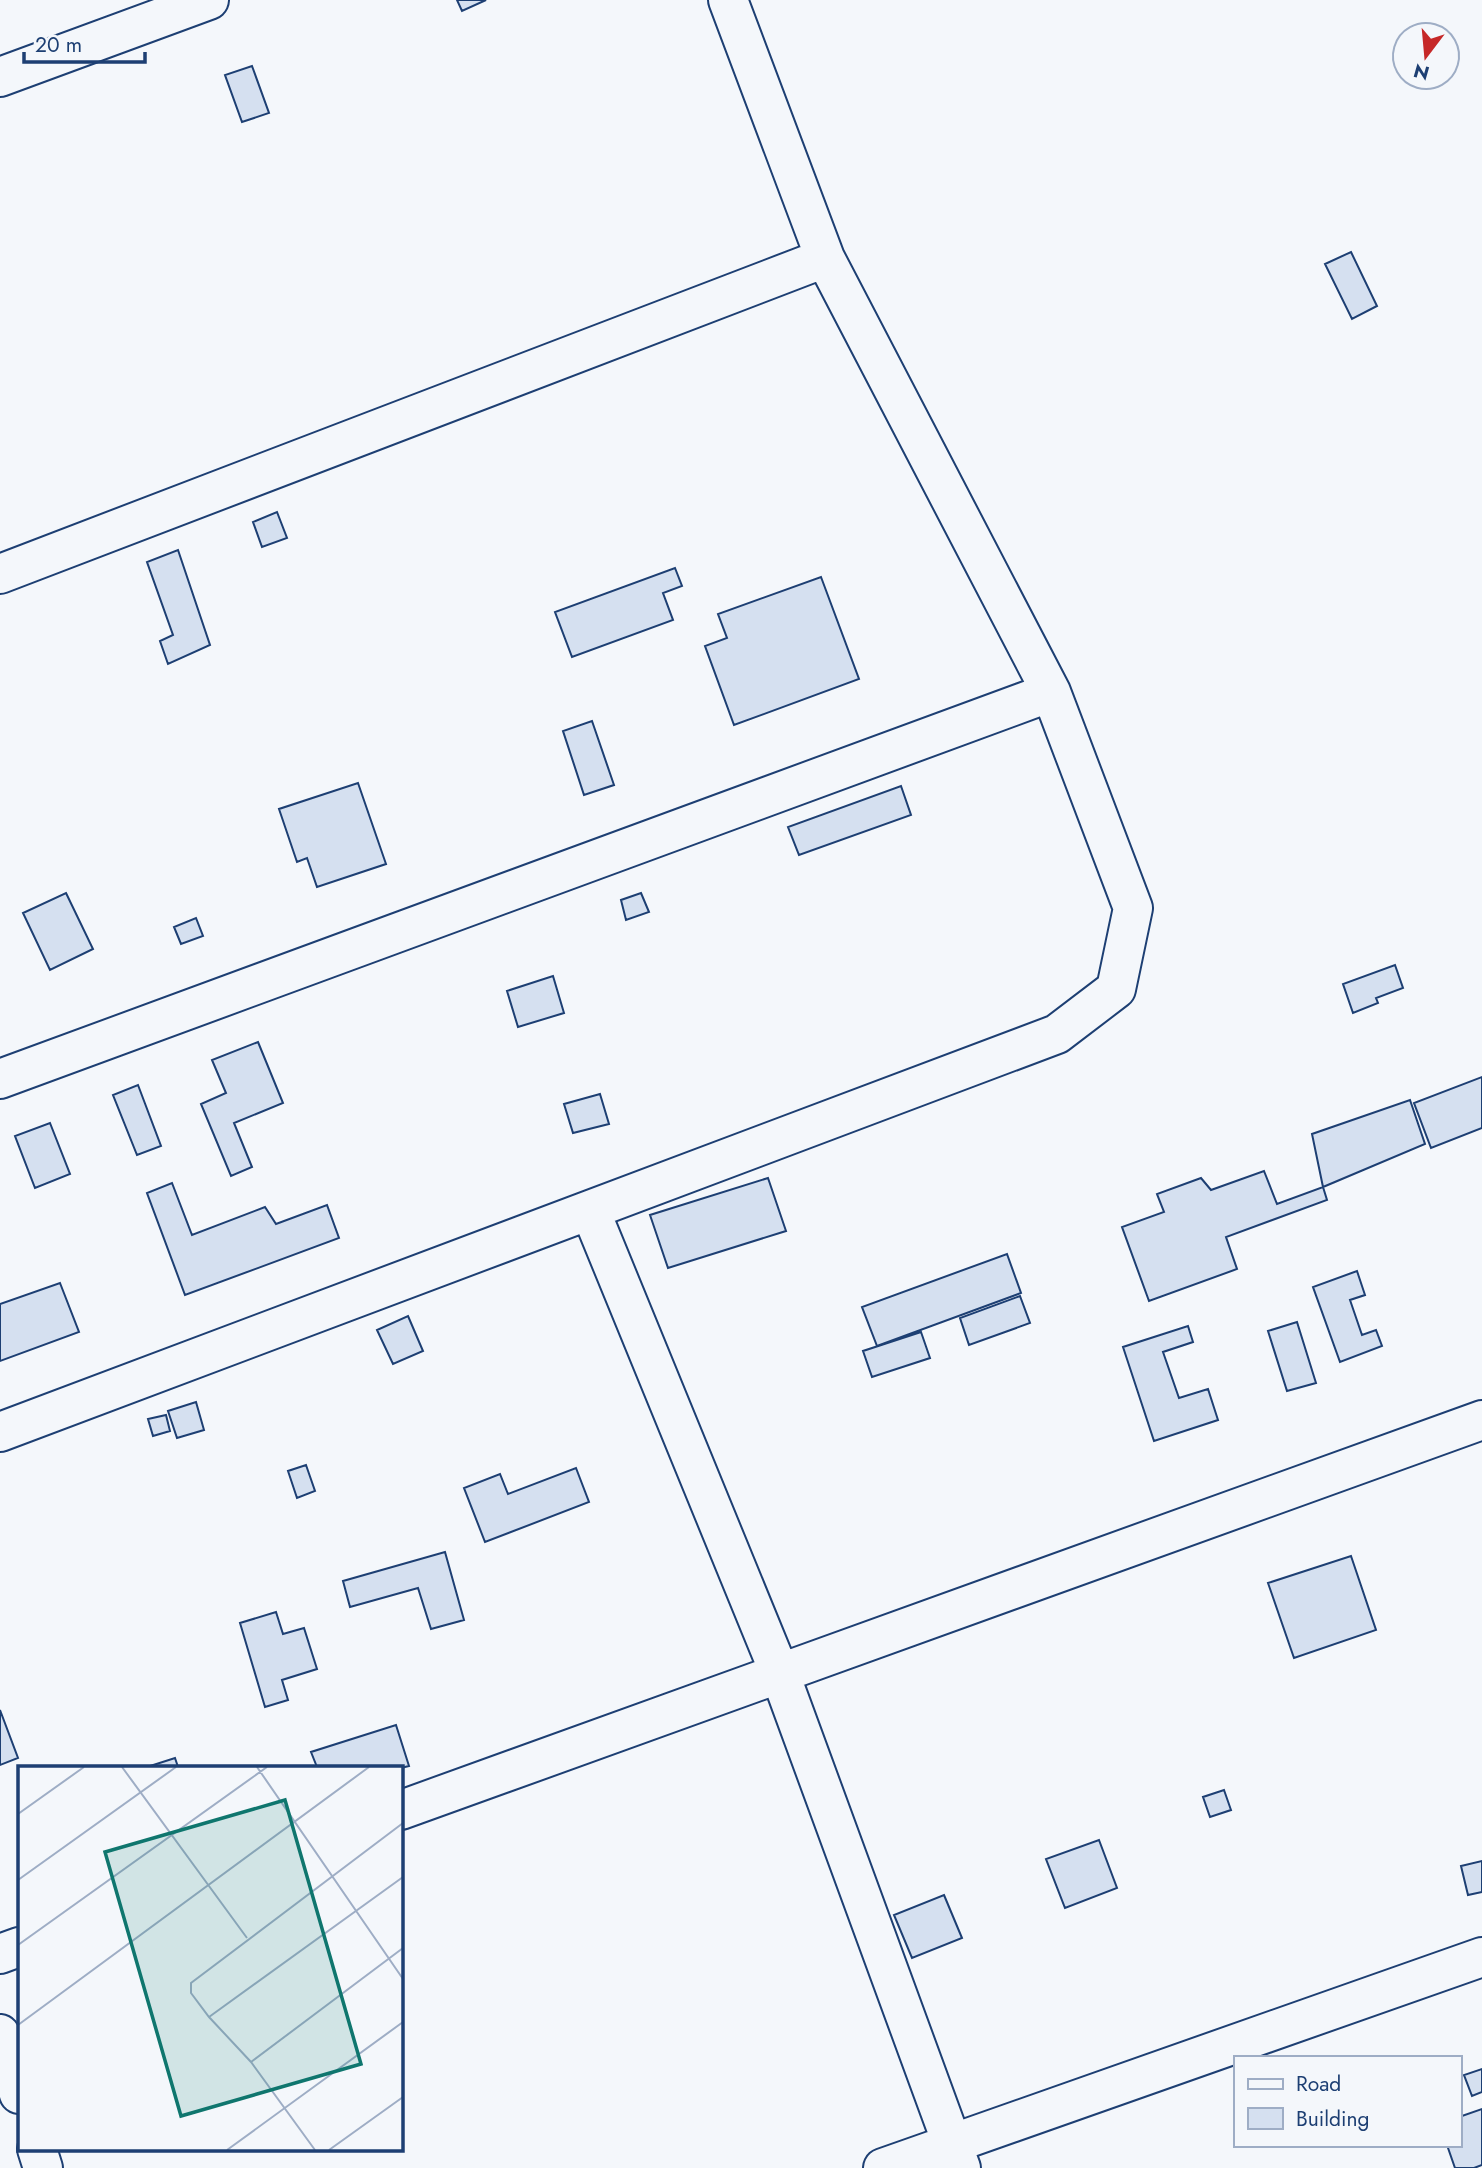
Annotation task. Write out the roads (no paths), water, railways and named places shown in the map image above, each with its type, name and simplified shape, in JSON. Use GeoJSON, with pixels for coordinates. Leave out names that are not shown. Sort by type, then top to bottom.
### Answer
{"type":"FeatureCollection","features":[{"type":"Feature","properties":{"kind":"street"},"geometry":{"type":"LineString","coordinates":[[0,77],[209,0]]}},
{"type":"Feature","properties":{"kind":"street"},"geometry":{"type":"LineString","coordinates":[[0,1432],[1057,1034],[1116,989],[1133,908],[1051,692],[825,258],[728,0]]}},
{"type":"Feature","properties":{"kind":"street"},"geometry":{"type":"LineString","coordinates":[[0,574],[825,258]]}},
{"type":"Feature","properties":{"kind":"street"},"geometry":{"type":"LineString","coordinates":[[0,1079],[1051,692]]}},
{"type":"Feature","properties":{"kind":"street"},"geometry":{"type":"LineString","coordinates":[[590,1210],[780,1674],[957,2156]]}},
{"type":"Feature","properties":{"kind":"street"},"geometry":{"type":"LineString","coordinates":[[402,1810],[1482,1420]]}},
{"type":"Feature","properties":{"kind":"street"},"geometry":{"type":"LineString","coordinates":[[0,1954],[18,1947]]}},
{"type":"Feature","properties":{"kind":"street"},"geometry":{"type":"LineString","coordinates":[[883,2168],[957,2156],[1482,1957]]}},
{"type":"Feature","properties":{"kind":"street"},"geometry":{"type":"LineString","coordinates":[[0,2034],[18,2091]]}},
{"type":"Feature","properties":{"kind":"street"},"geometry":{"type":"LineString","coordinates":[[37,2150],[43,2168]]}}]}
